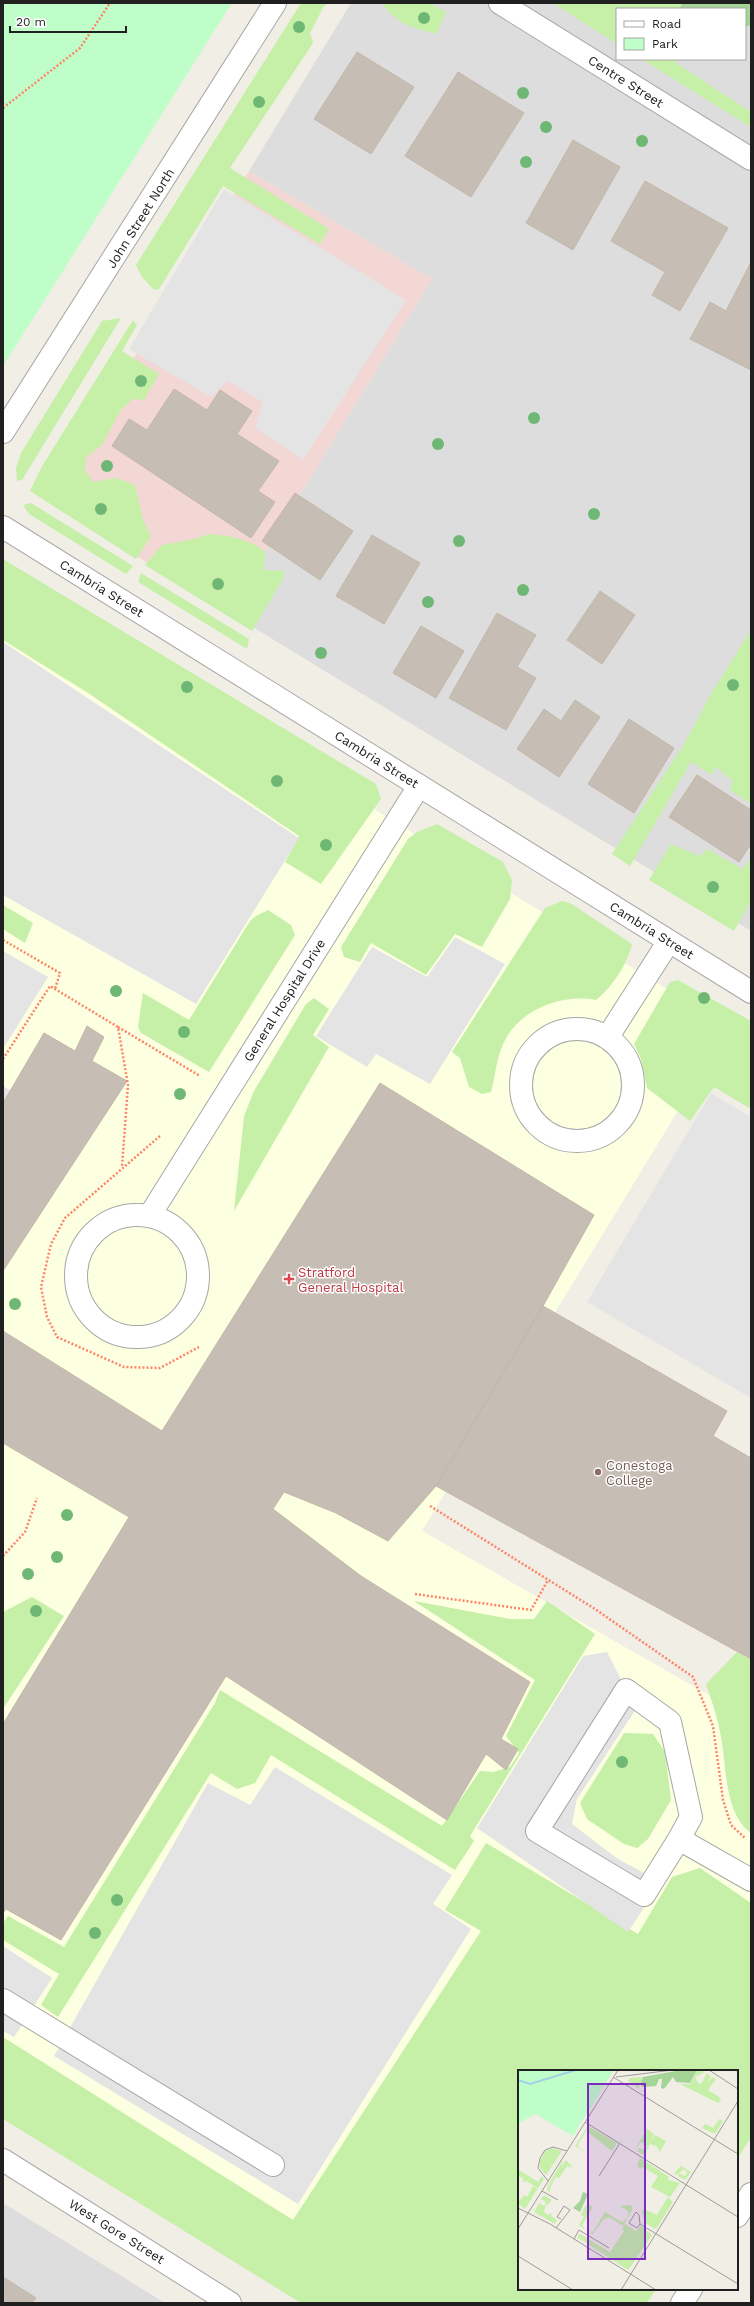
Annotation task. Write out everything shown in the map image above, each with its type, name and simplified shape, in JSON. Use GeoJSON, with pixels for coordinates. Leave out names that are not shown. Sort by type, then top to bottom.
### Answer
{"type":"FeatureCollection","features":[{"type":"Feature","properties":{"kind":"street","name":"John Street North"},"geometry":{"type":"LineString","coordinates":[[3,432],[275,3]]}},
{"type":"Feature","properties":{"kind":"street","name":"Centre Street"},"geometry":{"type":"LineString","coordinates":[[500,3],[751,159]]}},
{"type":"Feature","properties":{"kind":"street","name":"Cambria Street"},"geometry":{"type":"LineString","coordinates":[[3,527],[751,992]]}},
{"type":"Feature","properties":{"kind":"street","name":"General Hospital Drive"},"geometry":{"type":"LineString","coordinates":[[150,1215],[419,786]]}},
{"type":"Feature","properties":{"kind":"street"},"geometry":{"type":"LineString","coordinates":[[607,1038],[669,941]]}},
{"type":"Feature","properties":{"kind":"street"},"geometry":{"type":"LineString","coordinates":[[582,1029],[601,1034],[607,1038],[618,1045],[628,1060],[634,1078],[630,1106],[620,1122],[605,1135],[577,1142],[558,1138],[544,1131],[530,1117],[521,1090],[523,1070],[532,1052],[546,1038],[562,1031],[582,1029]]}},
{"type":"Feature","properties":{"kind":"street"},"geometry":{"type":"LineString","coordinates":[[150,1215],[163,1220],[181,1232],[193,1250],[199,1270],[195,1299],[183,1317],[166,1330],[136,1337],[115,1333],[100,1326],[86,1310],[76,1281],[77,1260],[87,1240],[102,1225],[120,1217],[150,1215]]}},
{"type":"Feature","properties":{"kind":"street"},"geometry":{"type":"LineString","coordinates":[[626,1690],[670,1722],[691,1817],[680,1839],[644,1895],[537,1831],[626,1690]]}},
{"type":"Feature","properties":{"kind":"street"},"geometry":{"type":"LineString","coordinates":[[680,1839],[751,1880]]}},
{"type":"Feature","properties":{"kind":"street"},"geometry":{"type":"LineString","coordinates":[[3,2000],[273,2165]]}},
{"type":"Feature","properties":{"kind":"street","name":"West Gore Street"},"geometry":{"type":"LineString","coordinates":[[3,2160],[230,2303]]}},
{"type":"Feature","properties":{"kind":"street"},"geometry":{"type":"LineString","coordinates":[[738,2214],[751,2194]]}},
{"type":"Feature","properties":{"kind":"street"},"geometry":{"type":"LineString","coordinates":[[682,2303],[690,2290]]}},
{"type":"Feature","properties":{"kind":"path"},"geometry":{"type":"LineString","coordinates":[[3,108],[80,48],[110,3]]}},
{"type":"Feature","properties":{"kind":"path"},"geometry":{"type":"LineString","coordinates":[[3,940],[60,973],[55,990]]}},
{"type":"Feature","properties":{"kind":"path"},"geometry":{"type":"LineString","coordinates":[[3,1059],[50,986],[203,1078]]}},
{"type":"Feature","properties":{"kind":"path"},"geometry":{"type":"LineString","coordinates":[[118,1027],[128,1085],[122,1168]]}},
{"type":"Feature","properties":{"kind":"path"},"geometry":{"type":"LineString","coordinates":[[3,1556],[25,1532],[38,1498]]}},
{"type":"Feature","properties":{"kind":"path"},"geometry":{"type":"LineString","coordinates":[[430,1506],[595,1609],[693,1677],[713,1726],[723,1800],[731,1824],[751,1841]]}},
{"type":"Feature","properties":{"kind":"path"},"geometry":{"type":"LineString","coordinates":[[414,1594],[531,1610],[548,1580]]}},
{"type":"Feature","properties":{"kind":"shaded area"},"geometry":{"type":"Polygon","coordinates":[[[351,3],[751,3],[751,931],[228,612],[432,279],[249,171],[351,3]]]}},
{"type":"Feature","properties":{"kind":"shaded area"},"geometry":{"type":"Polygon","coordinates":[[[249,171],[432,279],[228,612],[46,501],[249,171]]]}},
{"type":"Feature","properties":{"kind":"shaded area"},"geometry":{"type":"Polygon","coordinates":[[[224,189],[406,300],[303,460],[255,428],[263,402],[228,381],[211,397],[129,349],[224,189]]]}},
{"type":"Feature","properties":{"kind":"shaded area","name":"Stratford General Hospital"},"geometry":{"type":"Polygon","coordinates":[[[3,581],[729,1027],[422,1531],[751,1719],[751,2081],[738,2072],[738,2070],[518,2070],[518,2289],[353,2303],[3,2090],[3,581]]]}},
{"type":"Feature","properties":{"kind":"shaded area"},"geometry":{"type":"Polygon","coordinates":[[[3,642],[299,838],[196,1004],[3,895],[3,642]]]}},
{"type":"Feature","properties":{"kind":"shaded area"},"geometry":{"type":"Polygon","coordinates":[[[455,937],[505,964],[430,1084],[376,1054],[367,1067],[316,1036],[372,947],[427,977],[455,937]]]}},
{"type":"Feature","properties":{"kind":"shaded area"},"geometry":{"type":"Polygon","coordinates":[[[3,951],[48,977],[3,1049],[3,951]]]}},
{"type":"Feature","properties":{"kind":"shaded area"},"geometry":{"type":"Polygon","coordinates":[[[3,1086],[13,1092],[3,1111],[3,1086]]]}},
{"type":"Feature","properties":{"kind":"shaded area"},"geometry":{"type":"Polygon","coordinates":[[[711,1093],[751,1117],[751,1398],[587,1302],[711,1093]]]}},
{"type":"Feature","properties":{"kind":"shaded area"},"geometry":{"type":"Polygon","coordinates":[[[607,1652],[636,1709],[577,1799],[572,1824],[618,1859],[661,1882],[628,1932],[477,1828],[583,1656],[607,1652]]]}},
{"type":"Feature","properties":{"kind":"shaded area"},"geometry":{"type":"Polygon","coordinates":[[[275,1767],[452,1875],[433,1904],[471,1929],[298,2204],[54,2056],[208,1783],[250,1805],[275,1767]]]}},
{"type":"Feature","properties":{"kind":"shaded area"},"geometry":{"type":"Polygon","coordinates":[[[3,1946],[52,1978],[14,2037],[3,2031],[3,1946]]]}},
{"type":"Feature","properties":{"kind":"shaded area"},"geometry":{"type":"Polygon","coordinates":[[[3,2203],[165,2303],[3,2303],[3,2203]]]}},
{"type":"Feature","properties":{"kind":"green space"},"geometry":{"type":"Polygon","coordinates":[[[3,3],[232,3],[3,366],[3,3]]]}},
{"type":"Feature","properties":{"kind":"green space"},"geometry":{"type":"Polygon","coordinates":[[[301,3],[329,3],[324,6],[310,33],[313,43],[230,168],[329,229],[320,244],[223,186],[159,289],[154,290],[142,277],[136,265],[301,3]]]}},
{"type":"Feature","properties":{"kind":"green space"},"geometry":{"type":"Polygon","coordinates":[[[382,3],[430,3],[446,12],[436,34],[412,27],[400,21],[382,3]]]}},
{"type":"Feature","properties":{"kind":"green space"},"geometry":{"type":"Polygon","coordinates":[[[553,3],[682,3],[680,8],[616,8],[616,43],[553,3]]]}},
{"type":"Feature","properties":{"kind":"green space"},"geometry":{"type":"Polygon","coordinates":[[[682,3],[751,3],[751,26],[746,26],[746,8],[680,8],[682,3]]]}},
{"type":"Feature","properties":{"kind":"green space"},"geometry":{"type":"Polygon","coordinates":[[[643,60],[676,60],[676,63],[751,112],[751,127],[643,60]]]}},
{"type":"Feature","properties":{"kind":"green space"},"geometry":{"type":"Polygon","coordinates":[[[121,318],[22,480],[17,481],[16,468],[21,453],[102,321],[121,318]]]}},
{"type":"Feature","properties":{"kind":"green space"},"geometry":{"type":"Polygon","coordinates":[[[133,320],[137,325],[122,351],[159,374],[144,400],[133,399],[120,411],[102,445],[86,457],[85,470],[93,482],[116,478],[135,485],[143,520],[151,536],[136,559],[30,491],[41,468],[133,320]]]}},
{"type":"Feature","properties":{"kind":"green space"},"geometry":{"type":"Polygon","coordinates":[[[31,503],[133,566],[126,574],[29,514],[23,505],[31,503]]]}},
{"type":"Feature","properties":{"kind":"green space"},"geometry":{"type":"Polygon","coordinates":[[[210,534],[232,537],[253,544],[266,552],[263,570],[284,571],[284,577],[252,631],[145,565],[162,545],[194,539],[210,534]]]}},
{"type":"Feature","properties":{"kind":"green space"},"geometry":{"type":"Polygon","coordinates":[[[3,559],[376,784],[381,799],[321,884],[285,862],[299,836],[88,693],[3,640],[3,559]]]}},
{"type":"Feature","properties":{"kind":"green space"},"geometry":{"type":"Polygon","coordinates":[[[141,573],[249,639],[247,649],[138,582],[141,573]]]}},
{"type":"Feature","properties":{"kind":"green space"},"geometry":{"type":"Polygon","coordinates":[[[751,630],[751,804],[730,790],[733,781],[716,767],[712,775],[691,762],[630,866],[612,854],[683,746],[712,692],[751,630]]]}},
{"type":"Feature","properties":{"kind":"green space"},"geometry":{"type":"Polygon","coordinates":[[[437,824],[503,862],[512,880],[510,899],[482,947],[455,934],[426,975],[371,943],[360,962],[344,957],[341,947],[408,839],[417,832],[437,824]]]}},
{"type":"Feature","properties":{"kind":"green space"},"geometry":{"type":"Polygon","coordinates":[[[671,844],[700,856],[707,849],[743,869],[751,857],[751,901],[734,931],[649,880],[671,844]]]}},
{"type":"Feature","properties":{"kind":"green space"},"geometry":{"type":"Polygon","coordinates":[[[562,901],[570,903],[632,944],[627,960],[608,989],[596,1000],[568,999],[554,1002],[528,1014],[517,1023],[508,1034],[500,1052],[491,1092],[482,1094],[469,1087],[460,1058],[452,1052],[545,908],[562,901]]]}},
{"type":"Feature","properties":{"kind":"green space"},"geometry":{"type":"Polygon","coordinates":[[[3,905],[33,923],[25,943],[3,929],[3,905]]]}},
{"type":"Feature","properties":{"kind":"green space"},"geometry":{"type":"Polygon","coordinates":[[[268,910],[291,925],[295,935],[209,1072],[141,1033],[138,1027],[143,993],[189,1020],[250,921],[268,910]]]}},
{"type":"Feature","properties":{"kind":"green space"},"geometry":{"type":"Polygon","coordinates":[[[678,980],[751,1021],[751,1109],[714,1087],[690,1121],[647,1088],[641,1059],[634,1044],[670,982],[678,980]]]}},
{"type":"Feature","properties":{"kind":"green space"},"geometry":{"type":"Polygon","coordinates":[[[314,998],[329,1009],[313,1035],[329,1047],[234,1211],[244,1116],[254,1091],[306,1004],[314,998]]]}},
{"type":"Feature","properties":{"kind":"green space"},"geometry":{"type":"Polygon","coordinates":[[[32,1597],[64,1616],[3,1709],[3,1612],[32,1597]]]}},
{"type":"Feature","properties":{"kind":"green space"},"geometry":{"type":"Polygon","coordinates":[[[414,1601],[510,1619],[534,1619],[547,1601],[595,1634],[470,1836],[474,1841],[455,1870],[271,1755],[255,1783],[237,1789],[211,1773],[58,2017],[41,2005],[59,1974],[3,1940],[3,1923],[8,1916],[64,1947],[215,1703],[220,1690],[442,1826],[480,1771],[493,1772],[510,1767],[519,1753],[506,1736],[535,1680],[414,1601]]]}},
{"type":"Feature","properties":{"kind":"green space"},"geometry":{"type":"Polygon","coordinates":[[[737,1652],[751,1660],[751,1833],[742,1824],[735,1813],[731,1800],[719,1726],[706,1684],[737,1652]]]}},
{"type":"Feature","properties":{"kind":"green space"},"geometry":{"type":"Polygon","coordinates":[[[624,1733],[653,1734],[665,1752],[671,1800],[648,1839],[637,1848],[624,1844],[587,1819],[580,1803],[624,1733]]]}},
{"type":"Feature","properties":{"kind":"green space"},"geometry":{"type":"Polygon","coordinates":[[[486,1843],[638,1934],[672,1877],[700,1868],[751,1903],[751,2137],[738,2158],[738,2070],[518,2070],[518,2290],[655,2290],[647,2303],[301,2303],[3,2119],[3,2037],[293,2220],[481,1931],[445,1910],[486,1843]]]}},
{"type":"Feature","properties":{"kind":"building"},"geometry":{"type":"Polygon","coordinates":[[[357,52],[414,87],[371,154],[314,119],[357,52]]]}},
{"type":"Feature","properties":{"kind":"building"},"geometry":{"type":"Polygon","coordinates":[[[458,72],[524,113],[471,197],[405,156],[458,72]]]}},
{"type":"Feature","properties":{"kind":"building"},"geometry":{"type":"Polygon","coordinates":[[[573,140],[620,167],[573,250],[526,223],[573,140]]]}},
{"type":"Feature","properties":{"kind":"building"},"geometry":{"type":"Polygon","coordinates":[[[645,181],[728,228],[680,311],[652,295],[665,272],[611,241],[645,181]]]}},
{"type":"Feature","properties":{"kind":"building"},"geometry":{"type":"Polygon","coordinates":[[[751,262],[751,370],[690,339],[710,302],[726,311],[751,262]]]}},
{"type":"Feature","properties":{"kind":"building"},"geometry":{"type":"Polygon","coordinates":[[[174,389],[207,410],[220,390],[252,411],[237,434],[279,461],[258,491],[275,502],[251,538],[112,446],[129,419],[147,430],[174,389]]]}},
{"type":"Feature","properties":{"kind":"building"},"geometry":{"type":"Polygon","coordinates":[[[295,493],[353,531],[320,580],[262,541],[295,493]]]}},
{"type":"Feature","properties":{"kind":"building"},"geometry":{"type":"Polygon","coordinates":[[[372,535],[420,563],[384,624],[336,596],[372,535]]]}},
{"type":"Feature","properties":{"kind":"building"},"geometry":{"type":"Polygon","coordinates":[[[600,591],[635,615],[602,664],[567,640],[600,591]]]}},
{"type":"Feature","properties":{"kind":"building"},"geometry":{"type":"Polygon","coordinates":[[[497,613],[536,635],[517,667],[536,678],[506,730],[449,698],[497,613]]]}},
{"type":"Feature","properties":{"kind":"building"},"geometry":{"type":"Polygon","coordinates":[[[421,626],[464,651],[436,698],[393,673],[421,626]]]}},
{"type":"Feature","properties":{"kind":"building"},"geometry":{"type":"Polygon","coordinates":[[[575,700],[600,717],[559,777],[517,749],[544,709],[561,721],[575,700]]]}},
{"type":"Feature","properties":{"kind":"building"},"geometry":{"type":"Polygon","coordinates":[[[629,719],[674,748],[634,813],[588,784],[629,719]]]}},
{"type":"Feature","properties":{"kind":"building"},"geometry":{"type":"Polygon","coordinates":[[[697,775],[751,810],[751,844],[739,862],[669,817],[697,775]]]}},
{"type":"Feature","properties":{"kind":"building"},"geometry":{"type":"Polygon","coordinates":[[[87,1026],[104,1037],[92,1061],[127,1081],[3,1271],[3,1103],[44,1033],[75,1051],[87,1026]]]}},
{"type":"Feature","properties":{"kind":"building"},"geometry":{"type":"Polygon","coordinates":[[[380,1083],[594,1215],[543,1306],[436,1486],[388,1541],[336,1513],[284,1492],[273,1509],[361,1576],[530,1682],[501,1739],[518,1749],[506,1770],[486,1754],[447,1820],[226,1676],[61,1940],[6,1909],[3,1913],[3,1724],[129,1517],[3,1443],[3,1331],[162,1431],[380,1083]]]}},
{"type":"Feature","properties":{"kind":"building","name":"Conestoga College"},"geometry":{"type":"Polygon","coordinates":[[[543,1306],[727,1411],[713,1436],[751,1458],[751,1659],[436,1486],[543,1306]]]}},
{"type":"Feature","properties":{"kind":"building"},"geometry":{"type":"Polygon","coordinates":[[[3,2277],[36,2298],[32,2303],[3,2303],[3,2277]]]}},
{"type":"Feature","properties":{"kind":"place","name":"Stratford General Hospital"},"geometry":{"type":"Point","coordinates":[289,1279]}},
{"type":"Feature","properties":{"kind":"place","name":"Conestoga College"},"geometry":{"type":"Point","coordinates":[598,1472]}}]}
